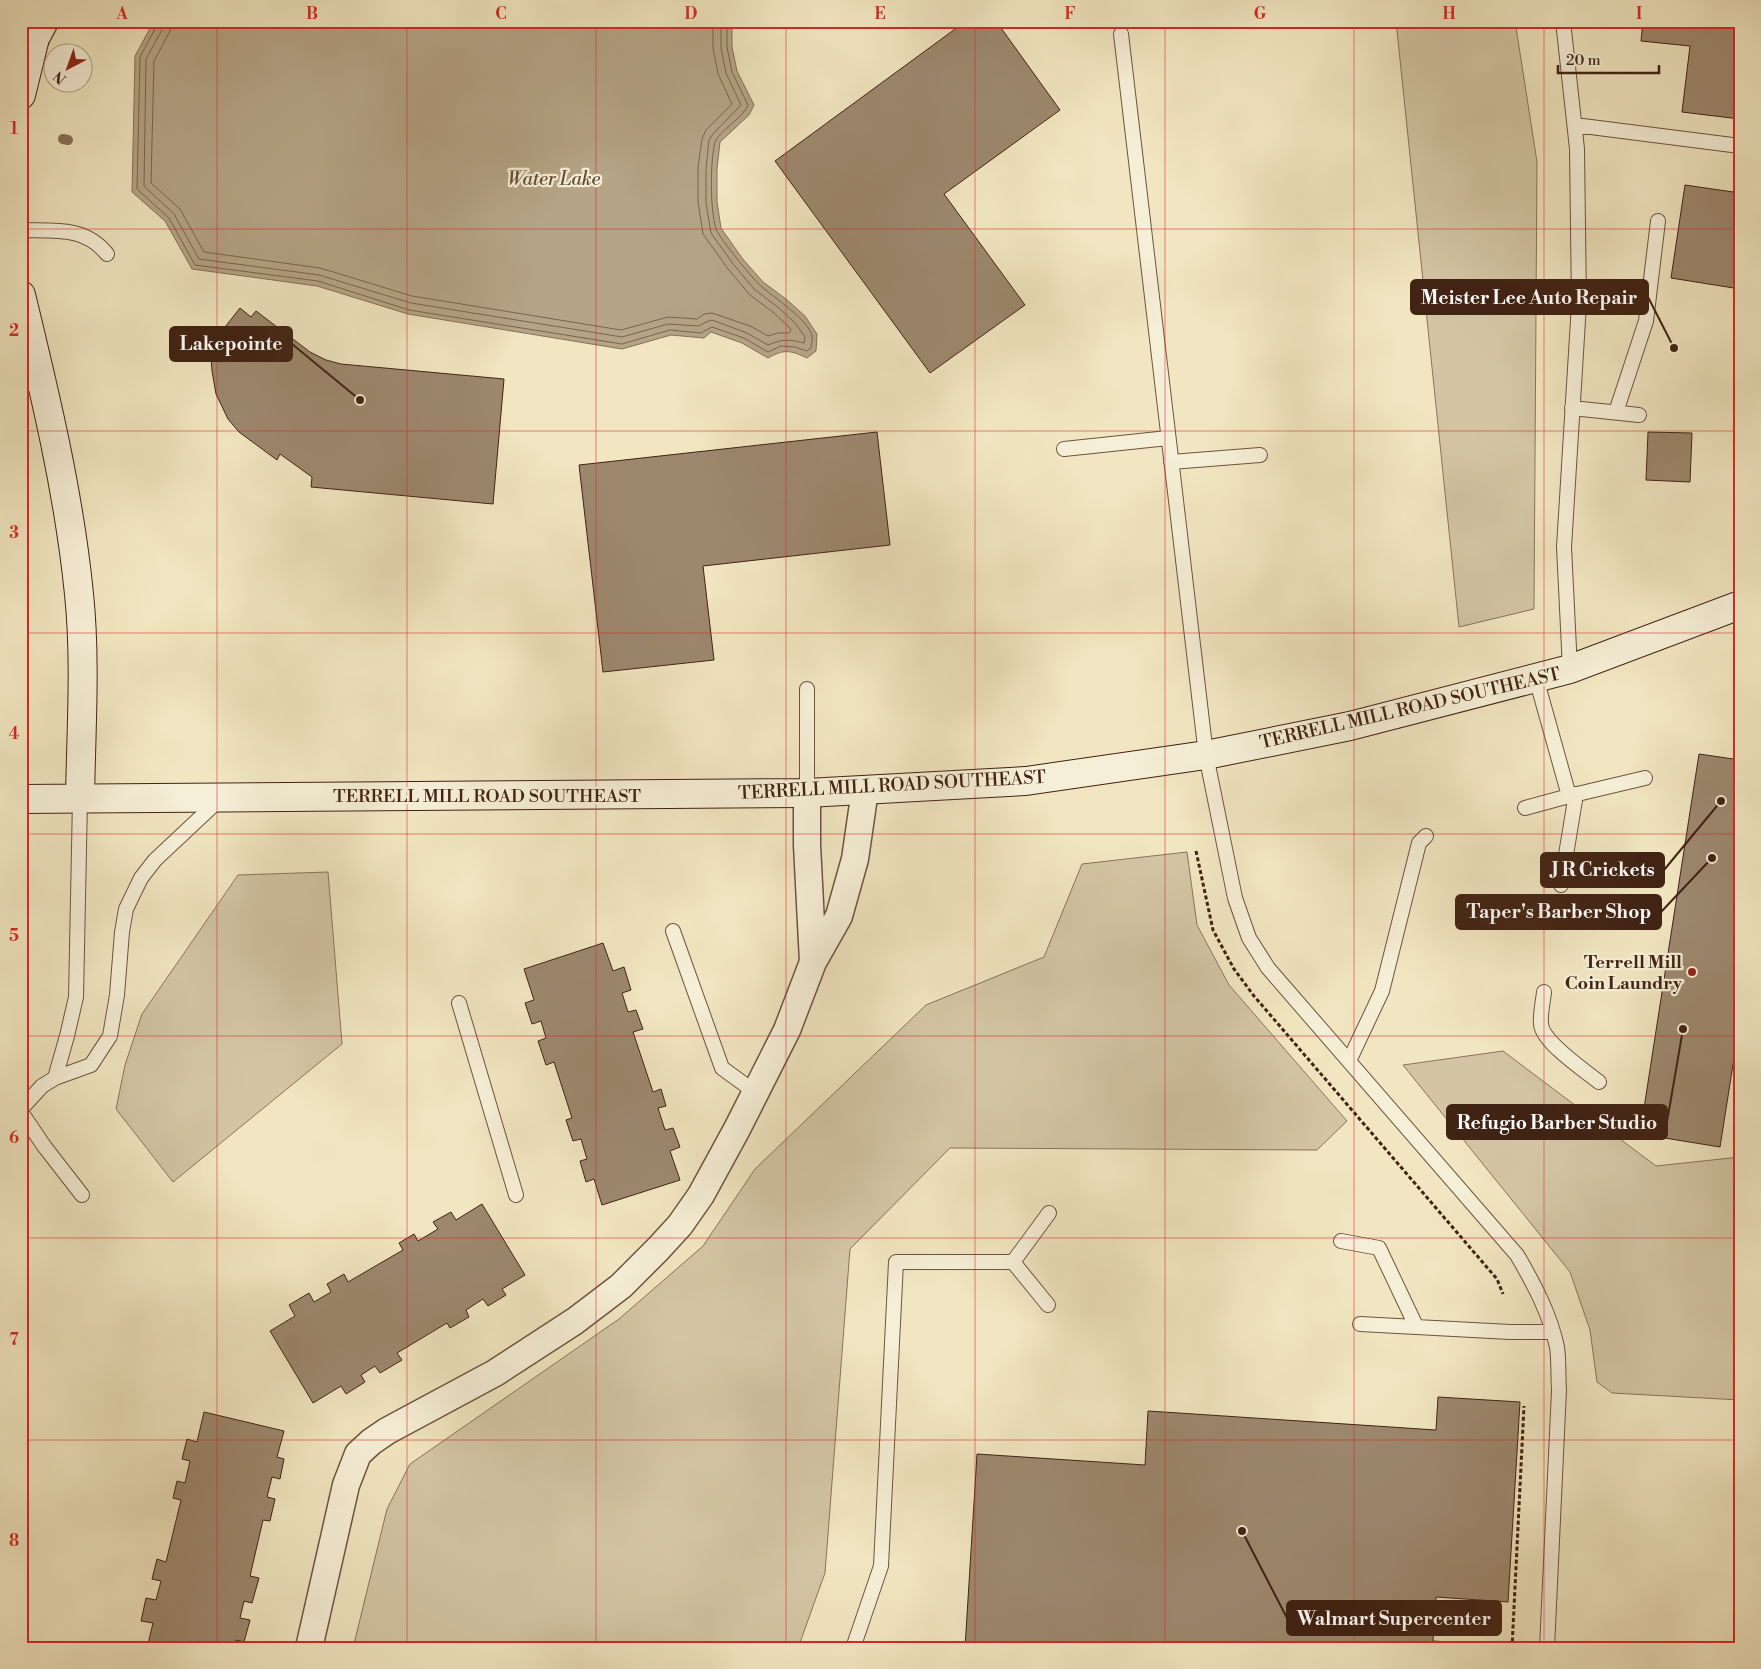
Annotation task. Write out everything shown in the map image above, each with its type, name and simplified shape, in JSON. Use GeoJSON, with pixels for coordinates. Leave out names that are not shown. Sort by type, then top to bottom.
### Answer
{"type":"FeatureCollection","features":[{"type":"Feature","properties":{"kind":"main road"},"geometry":{"type":"LineString","coordinates":[[21,95],[33,33]]}},
{"type":"Feature","properties":{"kind":"main road"},"geometry":{"type":"LineString","coordinates":[[21,296],[45,396],[68,517],[79,594],[82,672],[80,799]]}},
{"type":"Feature","properties":{"kind":"main road","name":"TERRELL MILL ROAD SOUTHEAST"},"geometry":{"type":"LineString","coordinates":[[21,799],[807,793],[1026,781],[1206,755],[1350,726],[1570,669],[1740,605]]}},
{"type":"Feature","properties":{"kind":"street"},"geometry":{"type":"LineString","coordinates":[[309,1648],[346,1485],[358,1454],[387,1430],[495,1373],[575,1321],[621,1286],[658,1249],[680,1225],[701,1194],[787,1030],[813,962],[839,916],[855,859],[865,790]]}},
{"type":"Feature","properties":{"kind":"street"},"geometry":{"type":"LineString","coordinates":[[807,793],[807,846],[813,962]]}},
{"type":"Feature","properties":{"kind":"lane"},"geometry":{"type":"LineString","coordinates":[[1563,21],[1577,149],[1579,304],[1564,547],[1570,669]]}},
{"type":"Feature","properties":{"kind":"lane"},"geometry":{"type":"LineString","coordinates":[[1121,34],[1206,755],[1234,898],[1250,938],[1268,968],[1517,1255],[1535,1285],[1548,1315],[1557,1348],[1559,1390],[1547,1648]]}},
{"type":"Feature","properties":{"kind":"lane"},"geometry":{"type":"LineString","coordinates":[[1575,125],[1740,146]]}},
{"type":"Feature","properties":{"kind":"lane"},"geometry":{"type":"LineString","coordinates":[[1616,412],[1646,321],[1658,221]]}},
{"type":"Feature","properties":{"kind":"lane"},"geometry":{"type":"LineString","coordinates":[[21,230],[77,232],[100,245],[107,254]]}},
{"type":"Feature","properties":{"kind":"lane"},"geometry":{"type":"LineString","coordinates":[[1572,408],[1639,415]]}},
{"type":"Feature","properties":{"kind":"lane"},"geometry":{"type":"LineString","coordinates":[[1064,449],[1168,438]]}},
{"type":"Feature","properties":{"kind":"lane"},"geometry":{"type":"LineString","coordinates":[[1171,462],[1260,455]]}},
{"type":"Feature","properties":{"kind":"lane"},"geometry":{"type":"LineString","coordinates":[[1536,678],[1572,795],[1561,885]]}},
{"type":"Feature","properties":{"kind":"lane"},"geometry":{"type":"LineString","coordinates":[[807,688],[807,793]]}},
{"type":"Feature","properties":{"kind":"lane"},"geometry":{"type":"LineString","coordinates":[[1525,808],[1645,778]]}},
{"type":"Feature","properties":{"kind":"lane"},"geometry":{"type":"LineString","coordinates":[[82,1195],[44,1146],[21,1111],[27,1095],[55,1078],[91,1065],[110,1036],[118,995],[122,932],[126,909],[141,878],[155,860],[221,798]]}},
{"type":"Feature","properties":{"kind":"lane"},"geometry":{"type":"LineString","coordinates":[[55,1078],[76,997],[80,799]]}},
{"type":"Feature","properties":{"kind":"lane"},"geometry":{"type":"LineString","coordinates":[[1348,1061],[1382,991],[1419,843],[1426,836]]}},
{"type":"Feature","properties":{"kind":"lane"},"geometry":{"type":"LineString","coordinates":[[674,931],[722,1068],[755,1092]]}},
{"type":"Feature","properties":{"kind":"lane"},"geometry":{"type":"LineString","coordinates":[[1544,992],[1540,1023],[1543,1033],[1552,1043],[1599,1082]]}},
{"type":"Feature","properties":{"kind":"lane"},"geometry":{"type":"LineString","coordinates":[[459,1003],[516,1195]]}},
{"type":"Feature","properties":{"kind":"lane"},"geometry":{"type":"LineString","coordinates":[[1013,1262],[1050,1213]]}},
{"type":"Feature","properties":{"kind":"lane"},"geometry":{"type":"LineString","coordinates":[[1341,1241],[1379,1248],[1416,1326]]}},
{"type":"Feature","properties":{"kind":"lane"},"geometry":{"type":"LineString","coordinates":[[853,1648],[881,1566],[896,1262],[1013,1262]]}},
{"type":"Feature","properties":{"kind":"lane"},"geometry":{"type":"LineString","coordinates":[[1013,1262],[1048,1305]]}},
{"type":"Feature","properties":{"kind":"lane"},"geometry":{"type":"LineString","coordinates":[[1360,1324],[1510,1332],[1552,1332]]}},
{"type":"Feature","properties":{"kind":"path"},"geometry":{"type":"LineString","coordinates":[[1512,1648],[1524,1406]]}},
{"type":"Feature","properties":{"kind":"shaded area"},"geometry":{"type":"Polygon","coordinates":[[[1396,21],[1515,21],[1537,162],[1534,609],[1459,627],[1396,21]]]}},
{"type":"Feature","properties":{"kind":"shaded area"},"geometry":{"type":"Polygon","coordinates":[[[1187,852],[1197,925],[1229,985],[1347,1121],[1317,1150],[950,1148],[850,1249],[825,1573],[798,1648],[353,1648],[387,1509],[410,1464],[619,1319],[703,1246],[755,1169],[926,1005],[1044,957],[1082,864],[1187,852]]]}},
{"type":"Feature","properties":{"kind":"shaded area"},"geometry":{"type":"Polygon","coordinates":[[[328,872],[342,1044],[173,1182],[116,1109],[125,1065],[142,1014],[238,875],[328,872]]]}},
{"type":"Feature","properties":{"kind":"shaded area"},"geometry":{"type":"Polygon","coordinates":[[[1503,1051],[1656,1166],[1740,1157],[1740,1400],[1612,1393],[1597,1382],[1590,1330],[1570,1272],[1403,1065],[1503,1051]]]}},
{"type":"Feature","properties":{"kind":"water","name":"Water Lake"},"geometry":{"type":"Polygon","coordinates":[[[154,21],[732,21],[732,47],[737,71],[754,105],[749,115],[720,142],[717,169],[717,202],[721,228],[742,258],[763,282],[805,316],[817,334],[816,351],[807,358],[796,353],[783,352],[768,358],[742,343],[711,332],[704,338],[671,335],[622,349],[408,314],[317,286],[192,269],[165,221],[132,192],[135,56],[154,21]]]}},
{"type":"Feature","properties":{"kind":"building"},"geometry":{"type":"Polygon","coordinates":[[[966,21],[996,21],[1060,110],[944,194],[1025,305],[930,373],[775,161],[966,21]]]}},
{"type":"Feature","properties":{"kind":"building"},"geometry":{"type":"Polygon","coordinates":[[[1643,21],[1740,21],[1740,119],[1682,112],[1690,46],[1641,41],[1643,21]]]}},
{"type":"Feature","properties":{"kind":"building"},"geometry":{"type":"Polygon","coordinates":[[[1685,185],[1740,193],[1740,289],[1671,278],[1685,185]]]}},
{"type":"Feature","properties":{"kind":"building"},"geometry":{"type":"Polygon","coordinates":[[[240,308],[251,317],[256,311],[310,352],[326,360],[341,364],[504,379],[493,504],[311,487],[312,477],[280,454],[277,460],[239,432],[228,419],[216,394],[211,357],[214,343],[221,344],[221,332],[240,308]]]}},
{"type":"Feature","properties":{"kind":"building"},"geometry":{"type":"Polygon","coordinates":[[[877,432],[890,545],[703,566],[714,660],[603,672],[579,465],[877,432]]]}},
{"type":"Feature","properties":{"kind":"building"},"geometry":{"type":"Polygon","coordinates":[[[1648,432],[1692,433],[1690,482],[1646,480],[1648,432]]]}},
{"type":"Feature","properties":{"kind":"building"},"geometry":{"type":"Polygon","coordinates":[[[1699,754],[1740,760],[1740,1020],[1720,1147],[1640,1134],[1699,754]]]}},
{"type":"Feature","properties":{"kind":"building"},"geometry":{"type":"Polygon","coordinates":[[[603,943],[613,971],[624,967],[631,990],[622,993],[628,1012],[636,1010],[643,1029],[633,1032],[653,1092],[661,1089],[666,1106],[658,1108],[665,1130],[673,1128],[680,1147],[670,1151],[680,1180],[602,1205],[594,1179],[586,1182],[580,1161],[587,1159],[581,1139],[573,1141],[566,1120],[572,1118],[554,1062],[546,1065],[538,1041],[546,1038],[541,1021],[532,1024],[525,1003],[534,1000],[524,969],[603,943]]]}},
{"type":"Feature","properties":{"kind":"building"},"geometry":{"type":"Polygon","coordinates":[[[482,1204],[525,1275],[502,1289],[506,1295],[488,1306],[483,1299],[466,1310],[469,1317],[450,1328],[447,1323],[397,1353],[402,1360],[380,1373],[375,1366],[361,1375],[365,1382],[346,1394],[341,1386],[313,1403],[270,1331],[295,1316],[289,1305],[309,1293],[314,1302],[331,1292],[327,1284],[344,1274],[348,1282],[403,1250],[399,1243],[414,1234],[418,1241],[438,1229],[433,1222],[451,1212],[456,1220],[482,1204]]]}},
{"type":"Feature","properties":{"kind":"building"},"geometry":{"type":"Polygon","coordinates":[[[1438,1397],[1520,1402],[1508,1602],[1436,1597],[1433,1641],[1507,1646],[1507,1648],[965,1648],[977,1454],[1145,1465],[1148,1411],[1436,1430],[1438,1397]]]}},
{"type":"Feature","properties":{"kind":"building"},"geometry":{"type":"Polygon","coordinates":[[[204,1412],[284,1431],[277,1457],[284,1459],[280,1479],[272,1477],[267,1497],[275,1499],[270,1521],[263,1520],[250,1576],[259,1578],[252,1603],[244,1601],[240,1618],[250,1620],[244,1642],[236,1640],[234,1648],[147,1648],[153,1623],[141,1621],[146,1598],[156,1600],[161,1581],[152,1579],[157,1559],[166,1562],[181,1500],[173,1498],[177,1481],[185,1483],[190,1461],[182,1459],[187,1439],[197,1442],[204,1412]]]}},
{"type":"Feature","properties":{"kind":"waterway"},"geometry":{"type":"LineString","coordinates":[[63,139],[68,140]]}},
{"type":"Feature","properties":{"kind":"place","name":"Meister Lee Auto Repair"},"geometry":{"type":"Point","coordinates":[1674,348]}},
{"type":"Feature","properties":{"kind":"place","name":"Lakepointe"},"geometry":{"type":"Point","coordinates":[360,400]}},
{"type":"Feature","properties":{"kind":"place","name":"J R Crickets"},"geometry":{"type":"Point","coordinates":[1721,801]}},
{"type":"Feature","properties":{"kind":"place","name":"Taper's Barber Shop"},"geometry":{"type":"Point","coordinates":[1712,858]}},
{"type":"Feature","properties":{"kind":"place","name":"Terrell Mill Coin Laundry"},"geometry":{"type":"Point","coordinates":[1692,972]}},
{"type":"Feature","properties":{"kind":"place","name":"Refugio Barber Studio"},"geometry":{"type":"Point","coordinates":[1683,1029]}},
{"type":"Feature","properties":{"kind":"place","name":"Walmart Supercenter"},"geometry":{"type":"Point","coordinates":[1242,1531]}}]}
